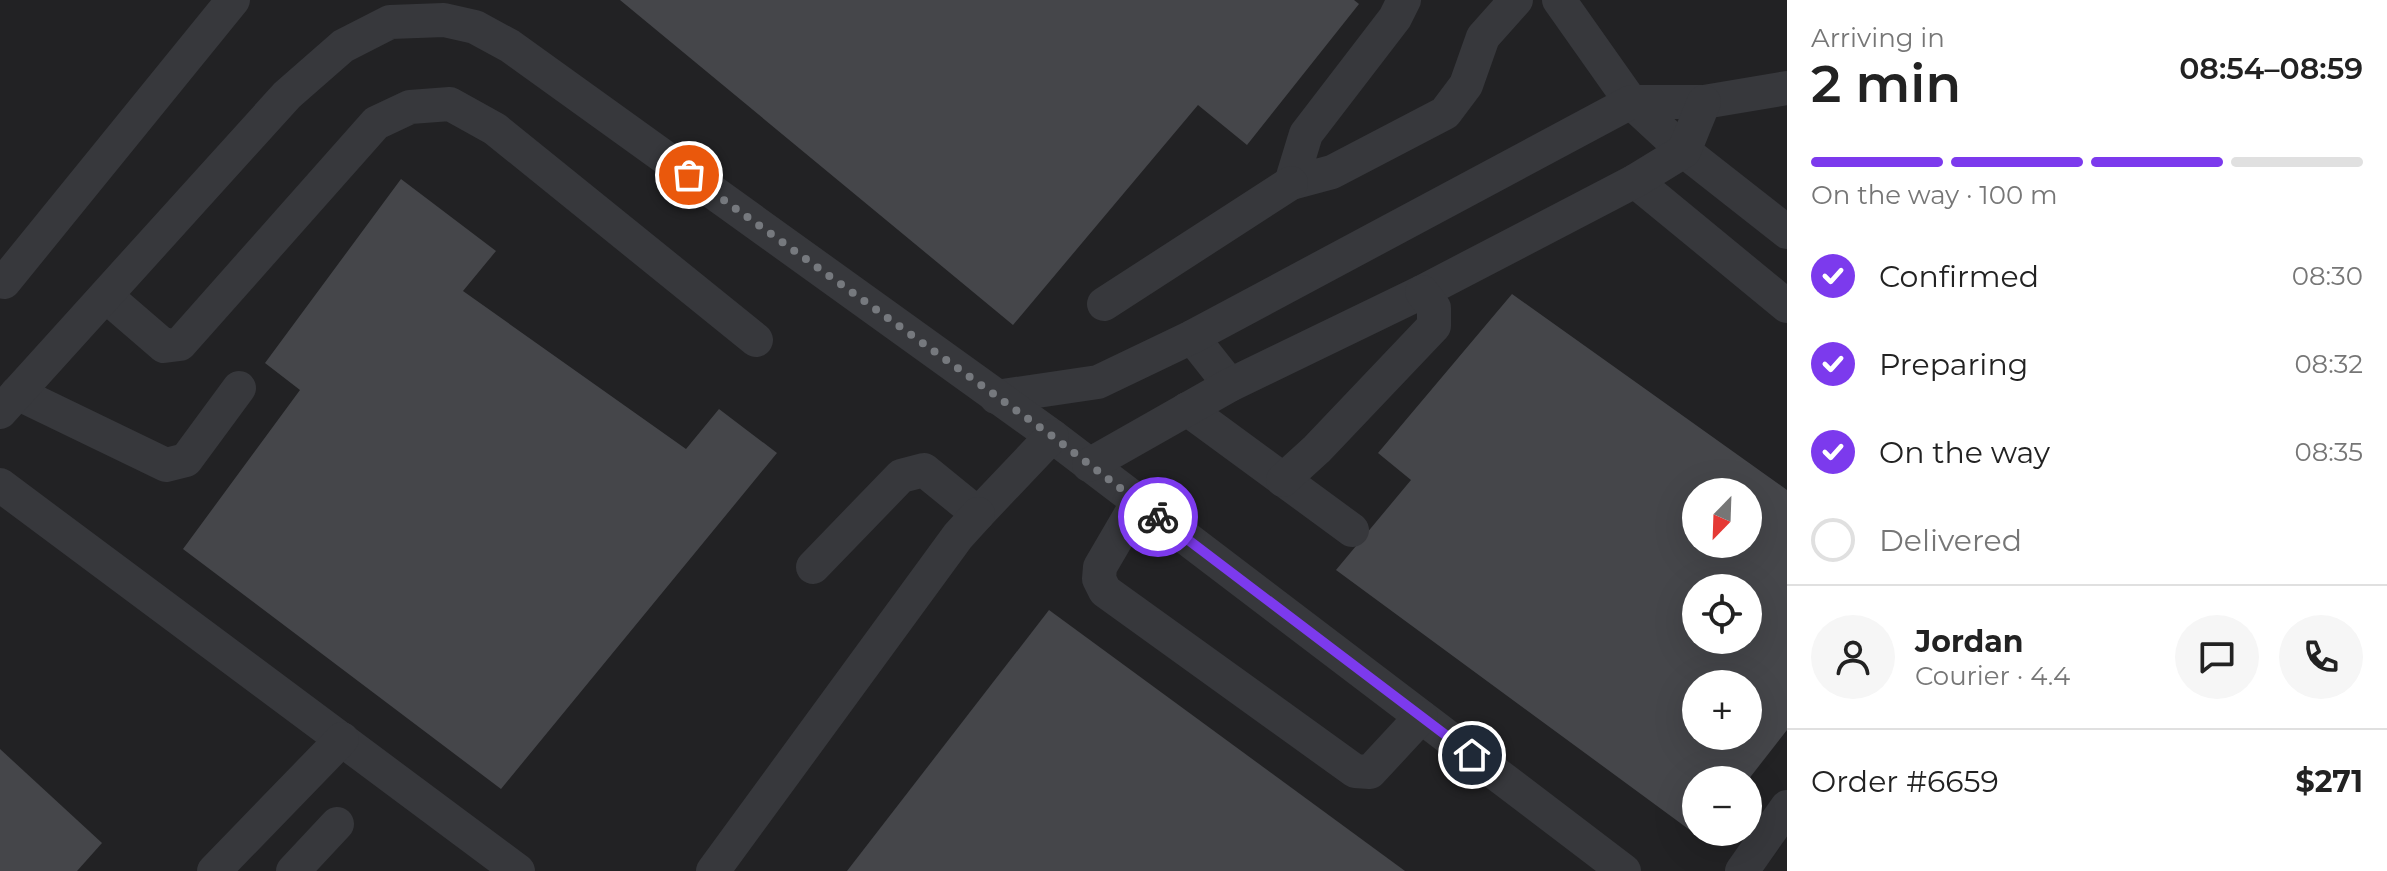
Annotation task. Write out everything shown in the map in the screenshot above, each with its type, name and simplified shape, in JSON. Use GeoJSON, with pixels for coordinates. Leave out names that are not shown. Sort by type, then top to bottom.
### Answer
{"type":"FeatureCollection","features":[{"type":"Feature","properties":{"kind":"street"},"geometry":{"type":"LineString","coordinates":[[4,282],[233,0]]}},
{"type":"Feature","properties":{"kind":"street"},"geometry":{"type":"LineString","coordinates":[[1291,183],[1306,134],[1395,18],[1404,0]]}},
{"type":"Feature","properties":{"kind":"street"},"geometry":{"type":"LineString","coordinates":[[1104,304],[1291,183],[1332,172],[1445,113],[1466,85],[1483,37],[1516,0]]}},
{"type":"Feature","properties":{"kind":"street"},"geometry":{"type":"LineString","coordinates":[[1559,0],[1631,102],[1684,151],[1787,232]]}},
{"type":"Feature","properties":{"kind":"street"},"geometry":{"type":"LineString","coordinates":[[239,388],[186,460],[166,465],[8,403],[287,95],[343,46],[391,11],[475,27],[510,46],[1052,436],[1624,871]]}},
{"type":"Feature","properties":{"kind":"street"},"geometry":{"type":"LineString","coordinates":[[996,397],[1098,382],[1192,337],[1631,102],[1704,102],[1787,88]]}},
{"type":"Feature","properties":{"kind":"street"},"geometry":{"type":"LineString","coordinates":[[1089,465],[1230,385],[1422,292],[1635,181],[1684,151],[1704,102]]}},
{"type":"Feature","properties":{"kind":"street"},"geometry":{"type":"LineString","coordinates":[[106,296],[164,346],[180,344],[376,123],[410,107],[450,104],[495,129],[756,340]]}},
{"type":"Feature","properties":{"kind":"street"},"geometry":{"type":"LineString","coordinates":[[1635,181],[1787,306]]}},
{"type":"Feature","properties":{"kind":"street"},"geometry":{"type":"LineString","coordinates":[[1283,480],[1317,449],[1434,326],[1434,308],[1422,292]]}},
{"type":"Feature","properties":{"kind":"street"},"geometry":{"type":"LineString","coordinates":[[1192,337],[1230,385]]}},
{"type":"Feature","properties":{"kind":"street"},"geometry":{"type":"LineString","coordinates":[[1187,409],[1352,530]]}},
{"type":"Feature","properties":{"kind":"street"},"geometry":{"type":"LineString","coordinates":[[713,871],[958,536],[1052,436]]}},
{"type":"Feature","properties":{"kind":"street"},"geometry":{"type":"LineString","coordinates":[[813,567],[901,476],[913,471],[924,470],[978,514]]}},
{"type":"Feature","properties":{"kind":"street"},"geometry":{"type":"LineString","coordinates":[[0,485],[518,871]]}},
{"type":"Feature","properties":{"kind":"street"},"geometry":{"type":"LineString","coordinates":[[1138,502],[1100,567],[1099,579],[1105,591],[1355,771],[1370,772],[1421,717]]}},
{"type":"Feature","properties":{"kind":"street"},"geometry":{"type":"LineString","coordinates":[[214,871],[342,739]]}},
{"type":"Feature","properties":{"kind":"street"},"geometry":{"type":"LineString","coordinates":[[1742,871],[1787,807]]}},
{"type":"Feature","properties":{"kind":"street"},"geometry":{"type":"LineString","coordinates":[[293,871],[337,824]]}},
{"type":"Feature","properties":{"kind":"shaded area"},"geometry":{"type":"Polygon","coordinates":[[[0,0],[1787,0],[1787,871],[0,871],[0,0]]]}},
{"type":"Feature","properties":{"kind":"building"},"geometry":{"type":"Polygon","coordinates":[[[620,0],[1354,0],[1359,4],[1247,145],[1198,105],[1013,325],[620,0]]]}},
{"type":"Feature","properties":{"kind":"building"},"geometry":{"type":"Polygon","coordinates":[[[401,179],[496,251],[463,291],[686,449],[719,409],[777,453],[501,789],[183,549],[300,390],[265,363],[401,179]]]}},
{"type":"Feature","properties":{"kind":"building"},"geometry":{"type":"Polygon","coordinates":[[[1512,294],[1787,490],[1787,730],[1759,766],[1682,766],[1682,824],[1336,570],[1411,480],[1378,453],[1512,294]]]}},
{"type":"Feature","properties":{"kind":"building"},"geometry":{"type":"Polygon","coordinates":[[[1049,610],[1405,871],[847,871],[1049,610]]]}},
{"type":"Feature","properties":{"kind":"building"},"geometry":{"type":"Polygon","coordinates":[[[0,749],[102,843],[77,871],[0,871],[0,749]]]}},
{"type":"Feature","properties":{"kind":"way so far"},"geometry":{"type":"LineString","coordinates":[[689,175],[1052,436],[1158,517]]}},
{"type":"Feature","properties":{"kind":"route"},"geometry":{"type":"LineString","coordinates":[[1158,517],[1472,755]]}}]}
